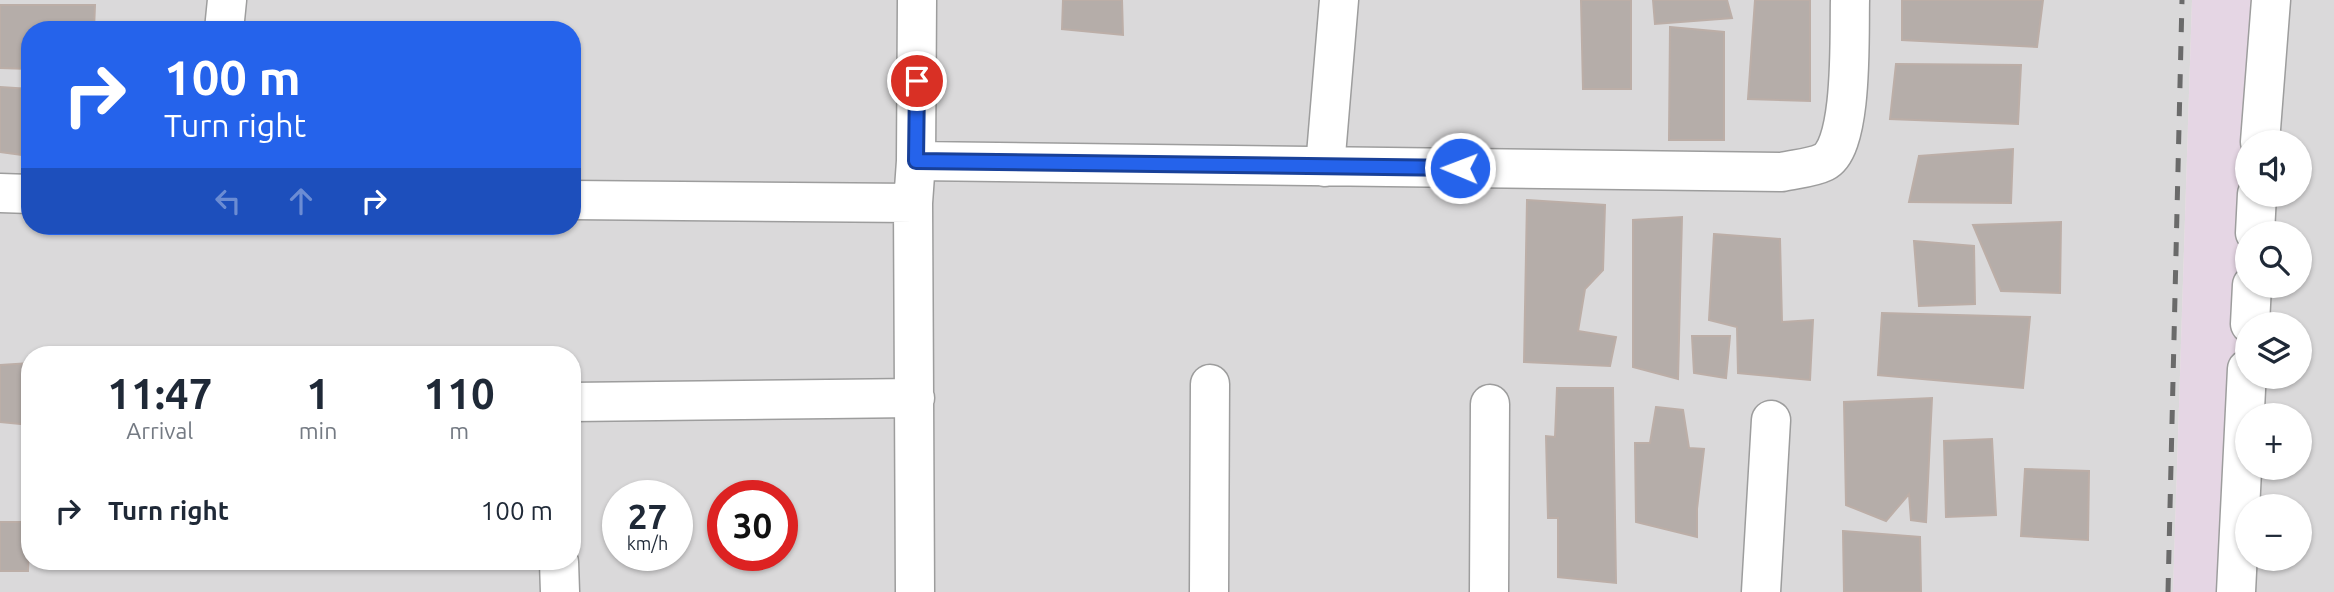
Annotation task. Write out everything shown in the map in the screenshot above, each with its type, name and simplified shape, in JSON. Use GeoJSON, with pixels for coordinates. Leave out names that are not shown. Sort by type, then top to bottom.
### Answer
{"type":"FeatureCollection","features":[{"type":"Feature","properties":{"kind":"street"},"geometry":{"type":"LineString","coordinates":[[225,21],[227,0]]}},
{"type":"Feature","properties":{"kind":"street"},"geometry":{"type":"LineString","coordinates":[[915,592],[913,203],[918,0]]}},
{"type":"Feature","properties":{"kind":"street"},"geometry":{"type":"LineString","coordinates":[[1325,167],[1339,0]]}},
{"type":"Feature","properties":{"kind":"street"},"geometry":{"type":"LineString","coordinates":[[916,161],[1782,172],[1826,162],[1837,148],[1846,116],[1850,0]]}},
{"type":"Feature","properties":{"kind":"street"},"geometry":{"type":"LineString","coordinates":[[2261,130],[2271,0]]}},
{"type":"Feature","properties":{"kind":"street"},"geometry":{"type":"LineString","coordinates":[[0,193],[21,194]]}},
{"type":"Feature","properties":{"kind":"street"},"geometry":{"type":"LineString","coordinates":[[581,200],[913,203]]}},
{"type":"Feature","properties":{"kind":"street"},"geometry":{"type":"LineString","coordinates":[[1209,592],[1210,384]]}},
{"type":"Feature","properties":{"kind":"street"},"geometry":{"type":"LineString","coordinates":[[2236,592],[2246,389]]}},
{"type":"Feature","properties":{"kind":"street"},"geometry":{"type":"LineString","coordinates":[[581,402],[915,398]]}},
{"type":"Feature","properties":{"kind":"street"},"geometry":{"type":"LineString","coordinates":[[1489,592],[1490,404]]}},
{"type":"Feature","properties":{"kind":"street"},"geometry":{"type":"LineString","coordinates":[[1761,592],[1772,421]]}},
{"type":"Feature","properties":{"kind":"street"},"geometry":{"type":"LineString","coordinates":[[559,570],[560,592]]}},
{"type":"Feature","properties":{"kind":"shaded area"},"geometry":{"type":"Polygon","coordinates":[[[0,0],[2192,0],[2173,592],[0,592],[0,0]]]}},
{"type":"Feature","properties":{"kind":"shaded area"},"geometry":{"type":"Polygon","coordinates":[[[2192,0],[2263,0],[2248,130],[2235,130],[2235,207],[2247,207],[2247,221],[2235,221],[2235,298],[2246,298],[2246,312],[2235,312],[2235,389],[2246,389],[2246,403],[2235,403],[2235,480],[2245,480],[2245,494],[2235,494],[2235,571],[2245,571],[2245,592],[2173,592],[2192,0]]]}},
{"type":"Feature","properties":{"kind":"shaded area"},"geometry":{"type":"Polygon","coordinates":[[[2263,0],[2334,0],[2334,592],[2245,592],[2246,571],[2312,571],[2312,494],[2248,494],[2248,480],[2312,480],[2312,403],[2250,403],[2251,389],[2312,389],[2312,312],[2253,312],[2254,298],[2312,298],[2312,221],[2256,221],[2257,207],[2312,207],[2312,130],[2258,130],[2263,0]]]}},
{"type":"Feature","properties":{"kind":"building"},"geometry":{"type":"Polygon","coordinates":[[[1063,0],[1122,0],[1123,35],[1062,29],[1063,0]]]}},
{"type":"Feature","properties":{"kind":"building"},"geometry":{"type":"Polygon","coordinates":[[[1581,0],[1631,0],[1631,89],[1583,89],[1581,0]]]}},
{"type":"Feature","properties":{"kind":"building"},"geometry":{"type":"Polygon","coordinates":[[[1653,0],[1727,0],[1732,18],[1655,24],[1653,0]]]}},
{"type":"Feature","properties":{"kind":"building"},"geometry":{"type":"Polygon","coordinates":[[[1755,0],[1810,0],[1810,101],[1748,99],[1755,0]]]}},
{"type":"Feature","properties":{"kind":"building"},"geometry":{"type":"Polygon","coordinates":[[[1902,0],[2043,0],[2037,47],[1902,40],[1902,0]]]}},
{"type":"Feature","properties":{"kind":"building"},"geometry":{"type":"Polygon","coordinates":[[[0,5],[95,5],[94,21],[21,21],[21,69],[0,68],[0,5]]]}},
{"type":"Feature","properties":{"kind":"building"},"geometry":{"type":"Polygon","coordinates":[[[1670,27],[1724,32],[1724,140],[1669,140],[1670,27]]]}},
{"type":"Feature","properties":{"kind":"building"},"geometry":{"type":"Polygon","coordinates":[[[1896,64],[2021,65],[2018,124],[1890,119],[1896,64]]]}},
{"type":"Feature","properties":{"kind":"building"},"geometry":{"type":"Polygon","coordinates":[[[0,87],[21,88],[21,155],[0,152],[0,87]]]}},
{"type":"Feature","properties":{"kind":"building"},"geometry":{"type":"Polygon","coordinates":[[[2013,149],[2011,203],[1909,202],[1919,156],[2013,149]]]}},
{"type":"Feature","properties":{"kind":"building"},"geometry":{"type":"Polygon","coordinates":[[[1527,200],[1605,205],[1603,270],[1585,289],[1578,331],[1616,337],[1610,366],[1524,362],[1527,200]]]}},
{"type":"Feature","properties":{"kind":"building"},"geometry":{"type":"Polygon","coordinates":[[[1682,217],[1678,379],[1633,367],[1633,220],[1682,217]]]}},
{"type":"Feature","properties":{"kind":"building"},"geometry":{"type":"Polygon","coordinates":[[[2061,222],[2060,293],[2001,291],[1973,225],[2061,222]]]}},
{"type":"Feature","properties":{"kind":"building"},"geometry":{"type":"Polygon","coordinates":[[[1714,234],[1780,239],[1782,322],[1813,320],[1810,380],[1738,373],[1737,327],[1709,320],[1714,234]]]}},
{"type":"Feature","properties":{"kind":"building"},"geometry":{"type":"Polygon","coordinates":[[[1914,241],[1974,246],[1975,304],[1919,306],[1914,241]]]}},
{"type":"Feature","properties":{"kind":"building"},"geometry":{"type":"Polygon","coordinates":[[[1882,313],[2030,317],[2023,388],[1878,375],[1882,313]]]}},
{"type":"Feature","properties":{"kind":"building"},"geometry":{"type":"Polygon","coordinates":[[[1692,336],[1730,336],[1726,378],[1694,373],[1692,336]]]}},
{"type":"Feature","properties":{"kind":"building"},"geometry":{"type":"Polygon","coordinates":[[[21,364],[21,424],[0,422],[0,365],[21,364]]]}},
{"type":"Feature","properties":{"kind":"building"},"geometry":{"type":"Polygon","coordinates":[[[1557,388],[1613,388],[1616,583],[1558,577],[1558,518],[1548,518],[1546,436],[1555,437],[1557,388]]]}},
{"type":"Feature","properties":{"kind":"building"},"geometry":{"type":"Polygon","coordinates":[[[1932,398],[1926,522],[1911,520],[1909,494],[1886,521],[1846,505],[1844,402],[1932,398]]]}},
{"type":"Feature","properties":{"kind":"building"},"geometry":{"type":"Polygon","coordinates":[[[1656,407],[1683,410],[1689,448],[1704,449],[1697,509],[1697,537],[1636,522],[1635,443],[1650,443],[1656,407]]]}},
{"type":"Feature","properties":{"kind":"building"},"geometry":{"type":"Polygon","coordinates":[[[1992,439],[1996,515],[1946,517],[1944,441],[1992,439]]]}},
{"type":"Feature","properties":{"kind":"building"},"geometry":{"type":"Polygon","coordinates":[[[2025,469],[2089,471],[2088,540],[2021,536],[2025,469]]]}},
{"type":"Feature","properties":{"kind":"building"},"geometry":{"type":"Polygon","coordinates":[[[0,522],[21,522],[21,570],[28,571],[0,571],[0,522]]]}},
{"type":"Feature","properties":{"kind":"building"},"geometry":{"type":"Polygon","coordinates":[[[1843,531],[1920,537],[1921,592],[1844,592],[1843,531]]]}},
{"type":"Feature","properties":{"kind":"railway"},"geometry":{"type":"LineString","coordinates":[[2168,592],[2182,0]]}},
{"type":"Feature","properties":{"kind":"route"},"geometry":{"type":"LineString","coordinates":[[917,81],[916,161],[1460,168]]}}]}
